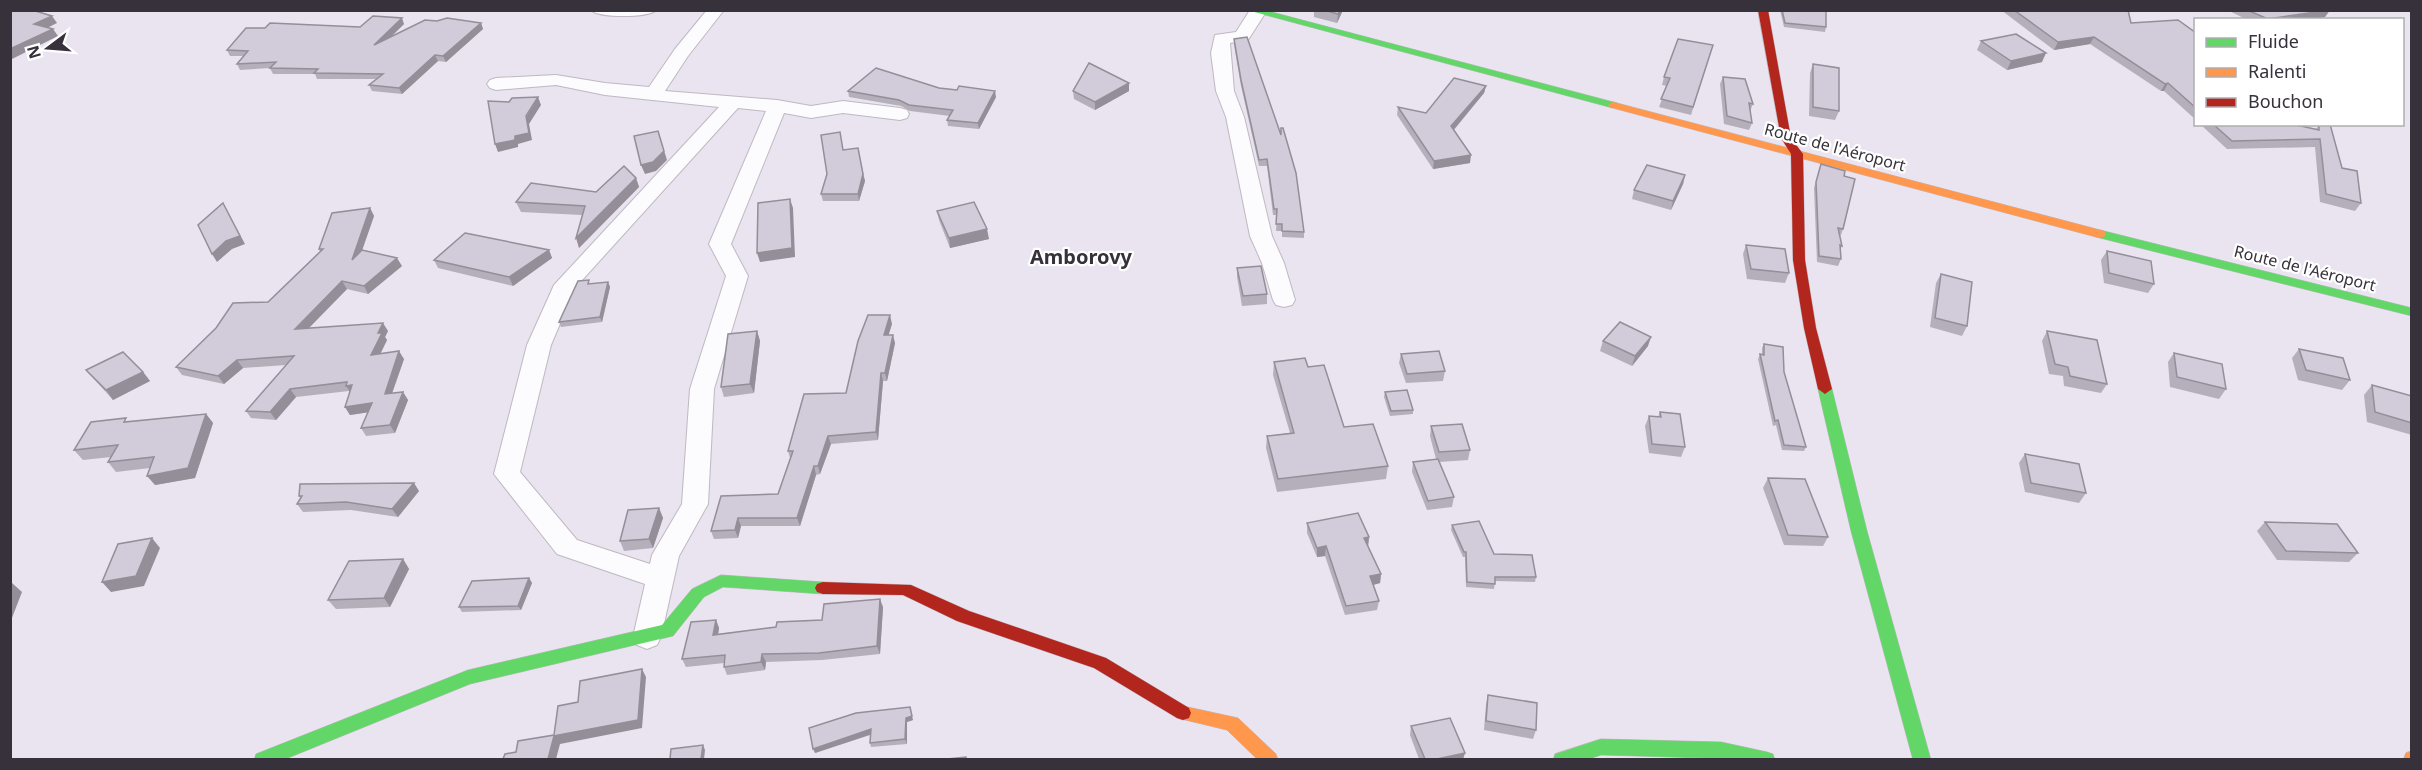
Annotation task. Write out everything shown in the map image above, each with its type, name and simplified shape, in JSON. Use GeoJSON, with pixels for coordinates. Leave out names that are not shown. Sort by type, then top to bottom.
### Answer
{"type":"FeatureCollection","features":[{"type":"Feature","properties":{"kind":"street"},"geometry":{"type":"LineString","coordinates":[[599,10],[648,10]]}},
{"type":"Feature","properties":{"kind":"street"},"geometry":{"type":"LineString","coordinates":[[654,93],[681,53],[716,10]]}},
{"type":"Feature","properties":{"kind":"street"},"geometry":{"type":"LineString","coordinates":[[1763,10],[1786,138],[1797,154],[1799,260],[1810,328],[1859,531],[1922,759]]}},
{"type":"Feature","properties":{"kind":"street"},"geometry":{"type":"LineString","coordinates":[[1254,11],[1242,36],[1221,39],[1220,53],[1225,91],[1235,117],[1261,237],[1273,263],[1284,300]]}},
{"type":"Feature","properties":{"kind":"street","name":"Route de l'Aéroport"},"geometry":{"type":"LineString","coordinates":[[1254,11],[2170,252],[2412,312]]}},
{"type":"Feature","properties":{"kind":"street"},"geometry":{"type":"LineString","coordinates":[[496,84],[556,80],[604,89],[777,106],[812,112],[843,107],[900,114]]}},
{"type":"Feature","properties":{"kind":"street"},"geometry":{"type":"LineString","coordinates":[[661,578],[567,547],[507,474],[538,345],[565,285],[733,103]]}},
{"type":"Feature","properties":{"kind":"street"},"geometry":{"type":"LineString","coordinates":[[647,637],[666,555],[695,504],[702,389],[737,276],[720,244],[777,106]]}},
{"type":"Feature","properties":{"kind":"street"},"geometry":{"type":"LineString","coordinates":[[262,759],[468,677],[667,631],[698,593],[721,581],[853,590],[905,589],[963,616],[1100,663],[1180,713],[1232,723],[1270,759]]}},
{"type":"Feature","properties":{"kind":"street"},"geometry":{"type":"LineString","coordinates":[[1561,759],[1601,747],[1721,750],[1767,759]]}},
{"type":"Feature","properties":{"kind":"building"},"geometry":{"type":"Polygon","coordinates":[[[10,10],[32,10],[52,16],[34,24],[53,29],[10,49],[10,10]]]}},
{"type":"Feature","properties":{"kind":"building"},"geometry":{"type":"Polygon","coordinates":[[[1324,10],[1340,10],[1338,14],[1324,10]]]}},
{"type":"Feature","properties":{"kind":"building"},"geometry":{"type":"Polygon","coordinates":[[[1782,10],[1826,10],[1826,27],[1785,23],[1782,10]]]}},
{"type":"Feature","properties":{"kind":"building"},"geometry":{"type":"Polygon","coordinates":[[[2014,10],[2128,10],[2131,23],[2178,20],[2194,32],[2194,106],[2168,83],[2165,84],[2094,37],[2058,42],[2014,10]]]}},
{"type":"Feature","properties":{"kind":"building"},"geometry":{"type":"Polygon","coordinates":[[[2247,10],[2329,10],[2275,18],[2266,18],[2247,10]]]}},
{"type":"Feature","properties":{"kind":"building"},"geometry":{"type":"Polygon","coordinates":[[[373,16],[402,18],[374,45],[425,20],[437,21],[447,18],[481,23],[443,56],[435,55],[399,88],[369,85],[383,74],[314,73],[318,69],[270,68],[276,62],[237,64],[248,51],[227,50],[246,28],[265,28],[270,23],[360,27],[373,16]]]}},
{"type":"Feature","properties":{"kind":"building"},"geometry":{"type":"Polygon","coordinates":[[[2016,34],[2046,53],[2011,61],[1981,41],[2016,34]]]}},
{"type":"Feature","properties":{"kind":"building"},"geometry":{"type":"Polygon","coordinates":[[[1247,37],[1281,135],[1281,128],[1283,128],[1296,173],[1304,232],[1282,231],[1282,224],[1276,224],[1277,209],[1274,209],[1267,159],[1259,160],[1234,39],[1247,37]]]}},
{"type":"Feature","properties":{"kind":"building"},"geometry":{"type":"Polygon","coordinates":[[[1678,39],[1713,45],[1693,107],[1661,99],[1670,78],[1664,77],[1678,39]]]}},
{"type":"Feature","properties":{"kind":"building"},"geometry":{"type":"Polygon","coordinates":[[[1089,63],[1129,83],[1095,102],[1073,91],[1089,63]]]}},
{"type":"Feature","properties":{"kind":"building"},"geometry":{"type":"Polygon","coordinates":[[[1813,64],[1839,68],[1839,111],[1813,107],[1813,64]]]}},
{"type":"Feature","properties":{"kind":"building"},"geometry":{"type":"Polygon","coordinates":[[[876,68],[939,88],[957,90],[959,86],[995,91],[978,123],[947,120],[953,110],[909,105],[899,100],[848,91],[876,68]]]}},
{"type":"Feature","properties":{"kind":"building"},"geometry":{"type":"Polygon","coordinates":[[[1723,77],[1745,79],[1753,104],[1749,103],[1752,123],[1727,116],[1723,77]]]}},
{"type":"Feature","properties":{"kind":"building"},"geometry":{"type":"Polygon","coordinates":[[[1454,78],[1486,86],[1451,126],[1471,155],[1434,161],[1398,107],[1426,113],[1454,78]]]}},
{"type":"Feature","properties":{"kind":"building"},"geometry":{"type":"Polygon","coordinates":[[[538,97],[526,116],[529,133],[515,136],[515,140],[495,144],[488,101],[509,102],[512,98],[538,97]]]}},
{"type":"Feature","properties":{"kind":"building"},"geometry":{"type":"Polygon","coordinates":[[[2215,126],[2301,126],[2319,130],[2319,126],[2331,126],[2342,168],[2357,171],[2361,203],[2326,194],[2320,139],[2232,141],[2215,126]]]}},
{"type":"Feature","properties":{"kind":"building"},"geometry":{"type":"Polygon","coordinates":[[[658,131],[664,151],[653,162],[641,165],[634,136],[658,131]]]}},
{"type":"Feature","properties":{"kind":"building"},"geometry":{"type":"Polygon","coordinates":[[[840,132],[843,150],[858,148],[863,174],[858,194],[821,194],[827,174],[821,135],[840,132]]]}},
{"type":"Feature","properties":{"kind":"building"},"geometry":{"type":"Polygon","coordinates":[[[1821,164],[1845,171],[1844,176],[1855,179],[1843,229],[1838,228],[1842,246],[1840,245],[1841,259],[1819,256],[1816,182],[1821,164]]]}},
{"type":"Feature","properties":{"kind":"building"},"geometry":{"type":"Polygon","coordinates":[[[1647,165],[1685,175],[1673,201],[1634,190],[1647,165]]]}},
{"type":"Feature","properties":{"kind":"building"},"geometry":{"type":"Polygon","coordinates":[[[624,166],[636,178],[576,238],[585,206],[516,202],[531,183],[596,192],[624,166]]]}},
{"type":"Feature","properties":{"kind":"building"},"geometry":{"type":"Polygon","coordinates":[[[790,199],[792,248],[757,253],[758,203],[790,199]]]}},
{"type":"Feature","properties":{"kind":"building"},"geometry":{"type":"Polygon","coordinates":[[[974,202],[987,229],[949,238],[937,211],[974,202]]]}},
{"type":"Feature","properties":{"kind":"building"},"geometry":{"type":"Polygon","coordinates":[[[223,203],[240,236],[226,241],[212,254],[198,225],[223,203]]]}},
{"type":"Feature","properties":{"kind":"building"},"geometry":{"type":"Polygon","coordinates":[[[370,208],[352,260],[362,250],[397,258],[364,286],[342,281],[295,329],[383,323],[378,333],[382,333],[371,355],[399,351],[385,394],[403,392],[390,425],[361,428],[372,403],[345,407],[352,385],[346,386],[347,382],[290,389],[270,412],[246,411],[294,356],[237,360],[218,376],[176,367],[216,328],[233,303],[268,302],[323,249],[319,249],[332,213],[370,208]]]}},
{"type":"Feature","properties":{"kind":"building"},"geometry":{"type":"Polygon","coordinates":[[[465,233],[549,250],[509,277],[434,260],[465,233]]]}},
{"type":"Feature","properties":{"kind":"building"},"geometry":{"type":"Polygon","coordinates":[[[1746,245],[1785,249],[1789,273],[1751,269],[1746,245]]]}},
{"type":"Feature","properties":{"kind":"building"},"geometry":{"type":"Polygon","coordinates":[[[2107,251],[2151,261],[2154,284],[2109,273],[2107,251]]]}},
{"type":"Feature","properties":{"kind":"building"},"geometry":{"type":"Polygon","coordinates":[[[1261,266],[1267,294],[1243,296],[1237,268],[1261,266]]]}},
{"type":"Feature","properties":{"kind":"building"},"geometry":{"type":"Polygon","coordinates":[[[1941,274],[1972,282],[1967,326],[1935,318],[1941,274]]]}},
{"type":"Feature","properties":{"kind":"building"},"geometry":{"type":"Polygon","coordinates":[[[589,280],[588,284],[608,282],[600,317],[559,322],[578,281],[589,280]]]}},
{"type":"Feature","properties":{"kind":"building"},"geometry":{"type":"Polygon","coordinates":[[[868,315],[890,315],[884,335],[893,335],[885,373],[881,373],[876,432],[828,436],[818,466],[814,466],[797,518],[738,518],[735,530],[711,531],[721,496],[778,494],[793,451],[788,451],[804,394],[846,393],[858,341],[868,315]]]}},
{"type":"Feature","properties":{"kind":"building"},"geometry":{"type":"Polygon","coordinates":[[[1620,322],[1651,337],[1635,356],[1603,341],[1620,322]]]}},
{"type":"Feature","properties":{"kind":"building"},"geometry":{"type":"Polygon","coordinates":[[[757,331],[750,384],[721,387],[728,334],[757,331]]]}},
{"type":"Feature","properties":{"kind":"building"},"geometry":{"type":"Polygon","coordinates":[[[2047,331],[2097,340],[2107,384],[2070,376],[2068,367],[2055,364],[2047,331]]]}},
{"type":"Feature","properties":{"kind":"building"},"geometry":{"type":"Polygon","coordinates":[[[1764,344],[1783,347],[1784,372],[1806,447],[1784,445],[1778,420],[1775,421],[1760,354],[1764,355],[1764,344]]]}},
{"type":"Feature","properties":{"kind":"building"},"geometry":{"type":"Polygon","coordinates":[[[2299,349],[2343,358],[2350,380],[2306,370],[2299,349]]]}},
{"type":"Feature","properties":{"kind":"building"},"geometry":{"type":"Polygon","coordinates":[[[1439,351],[1445,371],[1407,374],[1401,354],[1439,351]]]}},
{"type":"Feature","properties":{"kind":"building"},"geometry":{"type":"Polygon","coordinates":[[[123,352],[143,372],[106,390],[86,370],[123,352]]]}},
{"type":"Feature","properties":{"kind":"building"},"geometry":{"type":"Polygon","coordinates":[[[2174,353],[2222,364],[2226,389],[2177,377],[2174,353]]]}},
{"type":"Feature","properties":{"kind":"building"},"geometry":{"type":"Polygon","coordinates":[[[1305,358],[1308,367],[1324,365],[1344,427],[1373,424],[1388,466],[1278,479],[1267,436],[1294,433],[1274,362],[1305,358]]]}},
{"type":"Feature","properties":{"kind":"building"},"geometry":{"type":"Polygon","coordinates":[[[2372,385],[2412,396],[2412,423],[2375,412],[2372,385]]]}},
{"type":"Feature","properties":{"kind":"building"},"geometry":{"type":"Polygon","coordinates":[[[1407,390],[1413,410],[1391,411],[1385,392],[1407,390]]]}},
{"type":"Feature","properties":{"kind":"building"},"geometry":{"type":"Polygon","coordinates":[[[1660,412],[1680,414],[1685,447],[1652,444],[1649,416],[1661,417],[1660,412]]]}},
{"type":"Feature","properties":{"kind":"building"},"geometry":{"type":"Polygon","coordinates":[[[206,414],[188,468],[147,476],[154,457],[108,462],[118,445],[74,450],[91,422],[126,418],[124,422],[206,414]]]}},
{"type":"Feature","properties":{"kind":"building"},"geometry":{"type":"Polygon","coordinates":[[[1462,424],[1470,450],[1439,452],[1431,426],[1462,424]]]}},
{"type":"Feature","properties":{"kind":"building"},"geometry":{"type":"Polygon","coordinates":[[[2025,454],[2079,464],[2086,493],[2031,483],[2025,454]]]}},
{"type":"Feature","properties":{"kind":"building"},"geometry":{"type":"Polygon","coordinates":[[[1438,459],[1454,497],[1428,501],[1413,462],[1438,459]]]}},
{"type":"Feature","properties":{"kind":"building"},"geometry":{"type":"Polygon","coordinates":[[[1768,478],[1805,479],[1828,537],[1788,535],[1768,478]]]}},
{"type":"Feature","properties":{"kind":"building"},"geometry":{"type":"Polygon","coordinates":[[[414,483],[392,509],[346,502],[297,504],[302,496],[299,496],[300,484],[414,483]]]}},
{"type":"Feature","properties":{"kind":"building"},"geometry":{"type":"Polygon","coordinates":[[[659,508],[649,539],[620,541],[628,510],[659,508]]]}},
{"type":"Feature","properties":{"kind":"building"},"geometry":{"type":"Polygon","coordinates":[[[1358,513],[1369,537],[1364,538],[1381,574],[1370,576],[1379,601],[1346,606],[1326,546],[1317,548],[1307,523],[1358,513]]]}},
{"type":"Feature","properties":{"kind":"building"},"geometry":{"type":"Polygon","coordinates":[[[1479,521],[1494,554],[1532,555],[1536,577],[1495,577],[1495,584],[1467,582],[1466,552],[1452,525],[1479,521]]]}},
{"type":"Feature","properties":{"kind":"building"},"geometry":{"type":"Polygon","coordinates":[[[2265,522],[2337,524],[2358,553],[2286,551],[2265,522]]]}},
{"type":"Feature","properties":{"kind":"building"},"geometry":{"type":"Polygon","coordinates":[[[152,538],[136,576],[102,582],[118,544],[152,538]]]}},
{"type":"Feature","properties":{"kind":"building"},"geometry":{"type":"Polygon","coordinates":[[[403,559],[384,598],[328,600],[349,561],[403,559]]]}},
{"type":"Feature","properties":{"kind":"building"},"geometry":{"type":"Polygon","coordinates":[[[529,578],[518,606],[459,607],[472,581],[529,578]]]}},
{"type":"Feature","properties":{"kind":"building"},"geometry":{"type":"Polygon","coordinates":[[[880,599],[877,646],[819,653],[762,654],[761,662],[724,667],[725,655],[682,659],[691,622],[716,620],[713,635],[776,627],[777,622],[822,620],[824,604],[880,599]]]}},
{"type":"Feature","properties":{"kind":"building"},"geometry":{"type":"Polygon","coordinates":[[[642,669],[638,720],[554,736],[548,759],[503,759],[505,754],[516,752],[518,741],[554,735],[558,706],[578,702],[580,681],[642,669]]]}},
{"type":"Feature","properties":{"kind":"building"},"geometry":{"type":"Polygon","coordinates":[[[1488,695],[1537,703],[1536,730],[1486,721],[1488,695]]]}},
{"type":"Feature","properties":{"kind":"building"},"geometry":{"type":"Polygon","coordinates":[[[910,707],[912,716],[906,718],[905,739],[870,743],[871,729],[813,749],[809,728],[856,713],[910,707]]]}},
{"type":"Feature","properties":{"kind":"building"},"geometry":{"type":"Polygon","coordinates":[[[1450,718],[1465,753],[1425,759],[1411,726],[1450,718]]]}},
{"type":"Feature","properties":{"kind":"building"},"geometry":{"type":"Polygon","coordinates":[[[703,745],[701,759],[670,759],[671,749],[703,745]]]}},
{"type":"Feature","properties":{"kind":"traffic: fast"},"geometry":{"type":"LineString","coordinates":[[1251,10],[1613,105]]}},
{"type":"Feature","properties":{"kind":"traffic: fast"},"geometry":{"type":"LineString","coordinates":[[2100,234],[2412,312]]}},
{"type":"Feature","properties":{"kind":"traffic: fast"},"geometry":{"type":"LineString","coordinates":[[1825,389],[1859,531],[1922,760]]}},
{"type":"Feature","properties":{"kind":"traffic: fast"},"geometry":{"type":"LineString","coordinates":[[262,760],[468,677],[667,631],[698,593],[721,581],[823,588]]}},
{"type":"Feature","properties":{"kind":"traffic: fast"},"geometry":{"type":"LineString","coordinates":[[1561,760],[1601,747],[1721,750],[1767,760]]}},
{"type":"Feature","properties":{"kind":"traffic: slow"},"geometry":{"type":"LineString","coordinates":[[1613,105],[2100,234]]}},
{"type":"Feature","properties":{"kind":"traffic: slow"},"geometry":{"type":"LineString","coordinates":[[1183,713],[1232,723],[1270,760]]}},
{"type":"Feature","properties":{"kind":"traffic: jam"},"geometry":{"type":"LineString","coordinates":[[1763,10],[1786,138],[1797,154]]}},
{"type":"Feature","properties":{"kind":"traffic: jam"},"geometry":{"type":"LineString","coordinates":[[1797,154],[1799,260],[1810,328],[1825,389]]}},
{"type":"Feature","properties":{"kind":"traffic: jam"},"geometry":{"type":"LineString","coordinates":[[823,588],[905,589],[963,616],[1100,663],[1183,713]]}},
{"type":"Feature","properties":{"kind":"district","name":"Amborovy"},"geometry":{"type":"Point","coordinates":[1081,257]}}]}
